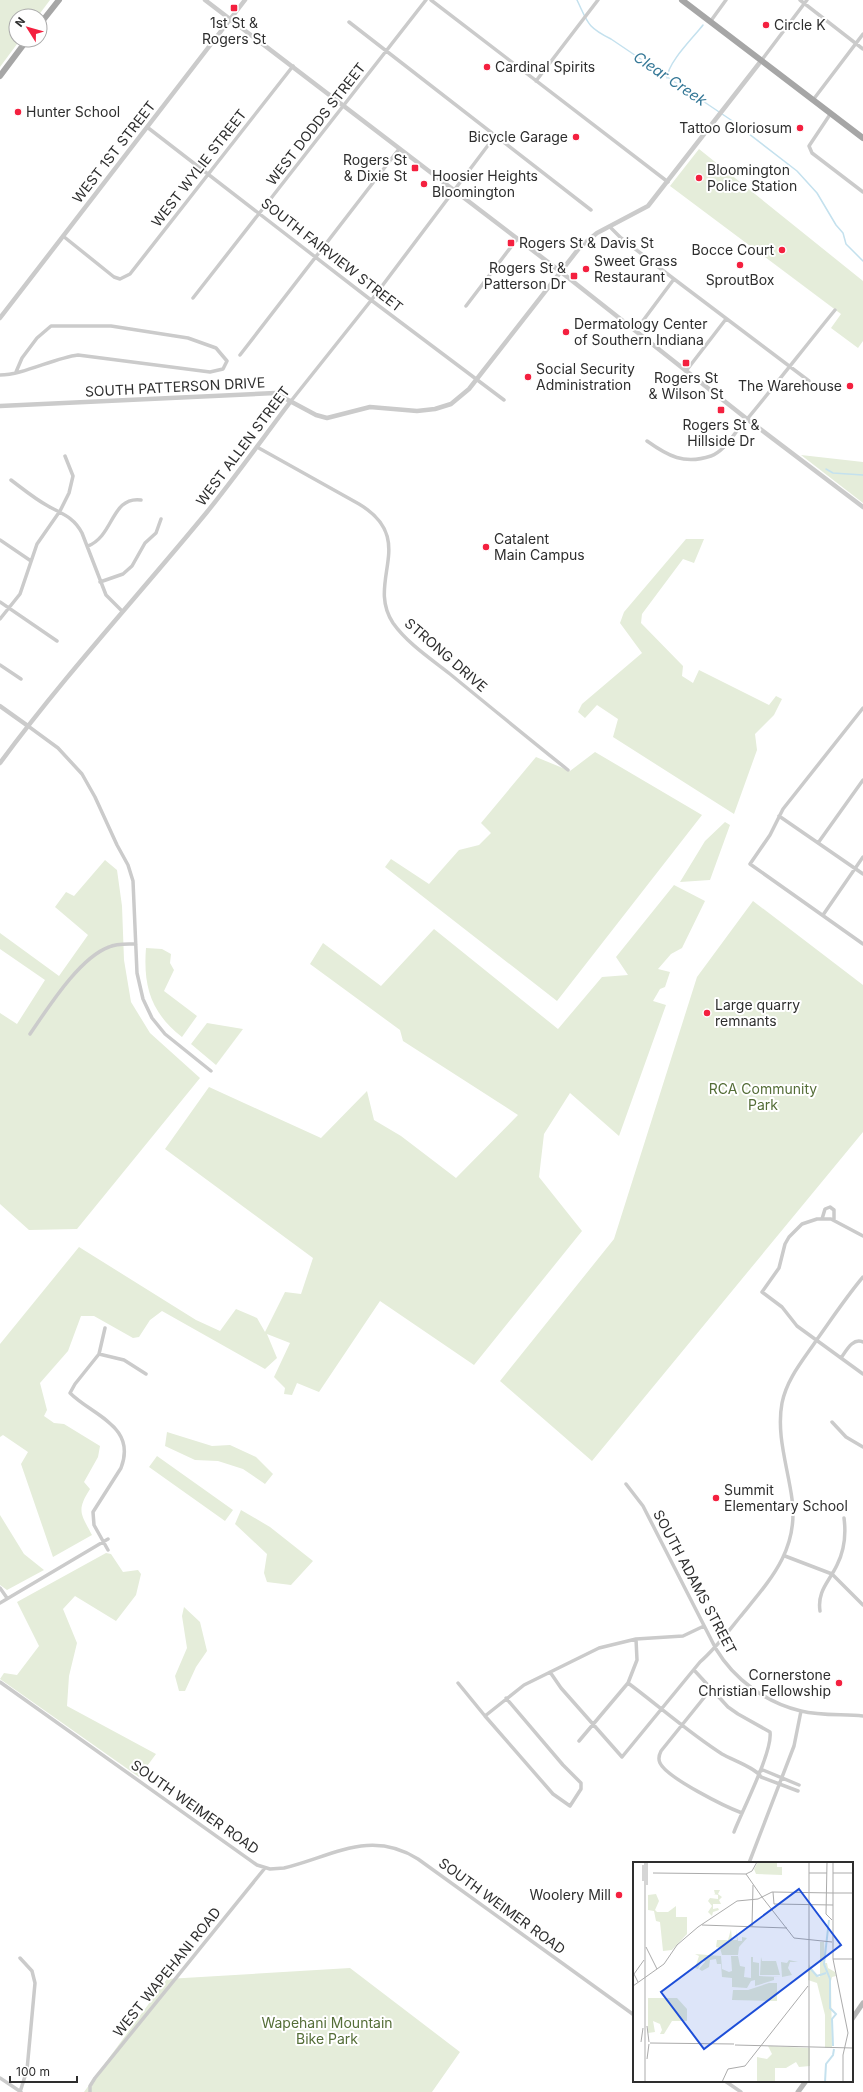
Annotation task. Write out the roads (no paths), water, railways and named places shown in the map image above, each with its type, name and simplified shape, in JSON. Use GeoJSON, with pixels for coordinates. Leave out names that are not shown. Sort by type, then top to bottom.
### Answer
{"type":"FeatureCollection","features":[{"type":"Feature","properties":{"kind":"main road"},"geometry":{"type":"LineString","coordinates":[[48,13],[58,0]]}},
{"type":"Feature","properties":{"kind":"main road"},"geometry":{"type":"LineString","coordinates":[[682,0],[863,138]]}},
{"type":"Feature","properties":{"kind":"main road"},"geometry":{"type":"LineString","coordinates":[[0,76],[21,48]]}},
{"type":"Feature","properties":{"kind":"main road"},"geometry":{"type":"LineString","coordinates":[[853,2018],[863,2003]]}},
{"type":"Feature","properties":{"kind":"main road"},"geometry":{"type":"LineString","coordinates":[[798,2092],[805,2082]]}},
{"type":"Feature","properties":{"kind":"street"},"geometry":{"type":"LineString","coordinates":[[205,0],[293,66],[517,240],[561,272],[747,419],[863,507]]}},
{"type":"Feature","properties":{"kind":"street","name":"WEST 1ST STREET"},"geometry":{"type":"LineString","coordinates":[[0,318],[245,0]]}},
{"type":"Feature","properties":{"kind":"street","name":"WEST DODDS STREET"},"geometry":{"type":"LineString","coordinates":[[193,298],[426,0]]}},
{"type":"Feature","properties":{"kind":"street"},"geometry":{"type":"LineString","coordinates":[[431,0],[668,182]]}},
{"type":"Feature","properties":{"kind":"street"},"geometry":{"type":"LineString","coordinates":[[536,81],[598,0]]}},
{"type":"Feature","properties":{"kind":"street"},"geometry":{"type":"LineString","coordinates":[[710,22],[726,0]]}},
{"type":"Feature","properties":{"kind":"street"},"geometry":{"type":"LineString","coordinates":[[800,0],[806,2],[863,49]]}},
{"type":"Feature","properties":{"kind":"street"},"geometry":{"type":"LineString","coordinates":[[761,61],[806,2]]}},
{"type":"Feature","properties":{"kind":"street"},"geometry":{"type":"LineString","coordinates":[[348,22],[591,210]]}},
{"type":"Feature","properties":{"kind":"street"},"geometry":{"type":"LineString","coordinates":[[813,100],[863,34]]}},
{"type":"Feature","properties":{"kind":"street","name":"SOUTH PATTERSON DRIVE"},"geometry":{"type":"LineString","coordinates":[[0,406],[275,393],[316,416],[327,418],[370,406],[417,411],[435,409],[459,399],[477,379],[589,238],[648,206],[724,111],[761,61]]}},
{"type":"Feature","properties":{"kind":"street","name":"WEST WYLIE STREET"},"geometry":{"type":"LineString","coordinates":[[63,236],[114,277],[120,279],[130,274],[293,66]]}},
{"type":"Feature","properties":{"kind":"street"},"geometry":{"type":"LineString","coordinates":[[831,113],[809,146],[812,153],[863,192]]}},
{"type":"Feature","properties":{"kind":"street","name":"SOUTH FAIRVIEW STREET"},"geometry":{"type":"LineString","coordinates":[[147,127],[371,300],[504,400]]}},
{"type":"Feature","properties":{"kind":"street","name":"WEST ALLEN STREET"},"geometry":{"type":"LineString","coordinates":[[0,763],[28,726],[122,611],[208,512],[291,401],[371,300],[495,136]]}},
{"type":"Feature","properties":{"kind":"street"},"geometry":{"type":"LineString","coordinates":[[240,356],[399,148]]}},
{"type":"Feature","properties":{"kind":"street"},"geometry":{"type":"LineString","coordinates":[[610,227],[621,238],[789,368],[809,381]]}},
{"type":"Feature","properties":{"kind":"street"},"geometry":{"type":"LineString","coordinates":[[466,306],[517,240]]}},
{"type":"Feature","properties":{"kind":"street"},"geometry":{"type":"LineString","coordinates":[[636,330],[674,279]]}},
{"type":"Feature","properties":{"kind":"street"},"geometry":{"type":"LineString","coordinates":[[647,440],[667,455],[682,460],[696,460],[713,456],[723,448],[835,310]]}},
{"type":"Feature","properties":{"kind":"street"},"geometry":{"type":"LineString","coordinates":[[686,371],[726,319]]}},
{"type":"Feature","properties":{"kind":"street"},"geometry":{"type":"LineString","coordinates":[[0,374],[16,372],[67,356],[78,355],[210,372],[223,369],[227,361],[216,348],[188,338],[111,326],[51,326],[33,343],[22,358],[16,372]]}},
{"type":"Feature","properties":{"kind":"street","name":"STRONG DRIVE"},"geometry":{"type":"LineString","coordinates":[[257,447],[359,504],[375,515],[390,541],[384,600],[393,623],[417,647],[568,770]]}},
{"type":"Feature","properties":{"kind":"street"},"geometry":{"type":"LineString","coordinates":[[0,619],[20,594],[37,544],[60,511],[69,493],[73,481],[72,470],[65,456]]}},
{"type":"Feature","properties":{"kind":"street"},"geometry":{"type":"LineString","coordinates":[[11,480],[48,506],[60,511],[77,525],[88,546],[100,582],[108,598],[122,611]]}},
{"type":"Feature","properties":{"kind":"street"},"geometry":{"type":"LineString","coordinates":[[88,546],[94,544],[105,534],[122,504],[130,500],[141,500]]}},
{"type":"Feature","properties":{"kind":"street"},"geometry":{"type":"LineString","coordinates":[[100,582],[123,574],[132,566],[145,543],[156,533],[161,519]]}},
{"type":"Feature","properties":{"kind":"street"},"geometry":{"type":"LineString","coordinates":[[0,540],[31,561]]}},
{"type":"Feature","properties":{"kind":"street"},"geometry":{"type":"LineString","coordinates":[[0,602],[57,641]]}},
{"type":"Feature","properties":{"kind":"street"},"geometry":{"type":"LineString","coordinates":[[0,665],[21,679]]}},
{"type":"Feature","properties":{"kind":"street"},"geometry":{"type":"LineString","coordinates":[[0,706],[66,756],[82,774],[95,797],[132,876],[137,973],[143,999],[152,1018],[165,1034],[212,1070]]}},
{"type":"Feature","properties":{"kind":"street"},"geometry":{"type":"LineString","coordinates":[[863,708],[779,816],[770,835],[750,864],[863,944]]}},
{"type":"Feature","properties":{"kind":"street"},"geometry":{"type":"LineString","coordinates":[[818,843],[863,780]]}},
{"type":"Feature","properties":{"kind":"street"},"geometry":{"type":"LineString","coordinates":[[779,816],[863,874]]}},
{"type":"Feature","properties":{"kind":"street"},"geometry":{"type":"LineString","coordinates":[[823,915],[863,856]]}},
{"type":"Feature","properties":{"kind":"street"},"geometry":{"type":"LineString","coordinates":[[30,1034],[61,990],[95,955],[111,946],[136,944]]}},
{"type":"Feature","properties":{"kind":"street"},"geometry":{"type":"LineString","coordinates":[[822,1219],[825,1209],[830,1207],[834,1210],[834,1220]]}},
{"type":"Feature","properties":{"kind":"street"},"geometry":{"type":"LineString","coordinates":[[863,1236],[834,1220],[822,1219],[806,1222],[791,1234],[785,1244],[777,1272],[762,1292],[782,1307],[794,1324],[863,1374]]}},
{"type":"Feature","properties":{"kind":"street"},"geometry":{"type":"LineString","coordinates":[[550,1672],[622,1757],[694,1670],[716,1649],[771,1578],[785,1556],[791,1537],[794,1519],[781,1435],[782,1404],[792,1375],[863,1276]]}},
{"type":"Feature","properties":{"kind":"street"},"geometry":{"type":"LineString","coordinates":[[105,1328],[99,1354],[74,1384],[70,1393],[78,1401],[109,1421],[124,1446],[124,1461],[121,1468],[93,1512],[94,1525],[108,1550]]}},
{"type":"Feature","properties":{"kind":"street"},"geometry":{"type":"LineString","coordinates":[[841,1358],[853,1342],[859,1340],[863,1342]]}},
{"type":"Feature","properties":{"kind":"street"},"geometry":{"type":"LineString","coordinates":[[99,1354],[124,1360],[146,1374]]}},
{"type":"Feature","properties":{"kind":"street"},"geometry":{"type":"LineString","coordinates":[[832,1422],[846,1437],[863,1447]]}},
{"type":"Feature","properties":{"kind":"street","name":"SOUTH ADAMS STREET"},"geometry":{"type":"LineString","coordinates":[[626,1484],[643,1506],[716,1649],[724,1662],[734,1673],[759,1694],[780,1704],[801,1711],[863,1716]]}},
{"type":"Feature","properties":{"kind":"street"},"geometry":{"type":"LineString","coordinates":[[820,1611],[819,1598],[840,1556],[846,1530],[844,1518]]}},
{"type":"Feature","properties":{"kind":"street"},"geometry":{"type":"LineString","coordinates":[[0,1603],[108,1539]]}},
{"type":"Feature","properties":{"kind":"street"},"geometry":{"type":"LineString","coordinates":[[785,1556],[832,1574],[863,1605]]}},
{"type":"Feature","properties":{"kind":"street"},"geometry":{"type":"LineString","coordinates":[[0,1588],[7,1598]]}},
{"type":"Feature","properties":{"kind":"street"},"geometry":{"type":"LineString","coordinates":[[485,1716],[524,1685],[599,1648],[636,1639],[683,1636],[704,1626]]}},
{"type":"Feature","properties":{"kind":"street"},"geometry":{"type":"LineString","coordinates":[[579,1741],[628,1683],[637,1660],[636,1639]]}},
{"type":"Feature","properties":{"kind":"street"},"geometry":{"type":"LineString","coordinates":[[694,1670],[738,1714],[770,1732],[771,1738],[759,1772],[734,1832]]}},
{"type":"Feature","properties":{"kind":"street","name":"SOUTH WEIMER ROAD"},"geometry":{"type":"LineString","coordinates":[[0,1682],[248,1859],[265,1868],[284,1868],[365,1845],[384,1844],[400,1848],[418,1859],[633,2014]]}},
{"type":"Feature","properties":{"kind":"street"},"geometry":{"type":"LineString","coordinates":[[458,1683],[545,1786],[553,1794],[570,1806],[581,1789],[581,1783],[563,1765],[506,1698]]}},
{"type":"Feature","properties":{"kind":"street"},"geometry":{"type":"LineString","coordinates":[[628,1683],[706,1744],[735,1762],[759,1772],[763,1770],[799,1785]]}},
{"type":"Feature","properties":{"kind":"street"},"geometry":{"type":"LineString","coordinates":[[711,1688],[661,1751],[659,1756],[662,1766],[686,1784],[709,1798],[742,1813]]}},
{"type":"Feature","properties":{"kind":"street"},"geometry":{"type":"LineString","coordinates":[[749,1862],[781,1785],[794,1746],[801,1711]]}},
{"type":"Feature","properties":{"kind":"street"},"geometry":{"type":"LineString","coordinates":[[759,1772],[761,1777],[798,1791]]}},
{"type":"Feature","properties":{"kind":"street","name":"WEST WAPEHANI ROAD"},"geometry":{"type":"LineString","coordinates":[[90,2092],[90,2086],[95,2078],[265,1868]]}},
{"type":"Feature","properties":{"kind":"street"},"geometry":{"type":"LineString","coordinates":[[0,2078],[21,2092],[27,2070],[35,1983],[32,1971],[20,1958]]}},
{"type":"Feature","properties":{"kind":"street"},"geometry":{"type":"LineString","coordinates":[[726,2082],[740,2092]]}},
{"type":"Feature","properties":{"kind":"waterway","name":"Clear Creek"},"geometry":{"type":"LineString","coordinates":[[577,0],[589,24],[597,31],[731,120],[797,171],[817,193],[836,225],[843,233],[846,244],[863,261]]}},
{"type":"Feature","properties":{"kind":"waterway"},"geometry":{"type":"LineString","coordinates":[[667,78],[668,72],[676,58],[703,25]]}},
{"type":"Feature","properties":{"kind":"waterway"},"geometry":{"type":"LineString","coordinates":[[826,469],[833,473],[863,475]]}},
{"type":"Feature","properties":{"kind":"place","name":"1st St & Rogers St"},"geometry":{"type":"Point","coordinates":[234,8]}},
{"type":"Feature","properties":{"kind":"place","name":"Circle K"},"geometry":{"type":"Point","coordinates":[766,25]}},
{"type":"Feature","properties":{"kind":"place","name":"Cardinal Spirits"},"geometry":{"type":"Point","coordinates":[487,67]}},
{"type":"Feature","properties":{"kind":"place","name":"Hunter School"},"geometry":{"type":"Point","coordinates":[18,112]}},
{"type":"Feature","properties":{"kind":"place","name":"Tattoo Gloriosum"},"geometry":{"type":"Point","coordinates":[800,128]}},
{"type":"Feature","properties":{"kind":"place","name":"Bicycle Garage"},"geometry":{"type":"Point","coordinates":[576,137]}},
{"type":"Feature","properties":{"kind":"place","name":"Rogers St & Dixie St"},"geometry":{"type":"Point","coordinates":[415,168]}},
{"type":"Feature","properties":{"kind":"place","name":"Bloomington Police Station"},"geometry":{"type":"Point","coordinates":[699,178]}},
{"type":"Feature","properties":{"kind":"place","name":"Hoosier Heights Bloomington"},"geometry":{"type":"Point","coordinates":[424,184]}},
{"type":"Feature","properties":{"kind":"place","name":"Rogers St & Davis St"},"geometry":{"type":"Point","coordinates":[511,243]}},
{"type":"Feature","properties":{"kind":"place","name":"Bocce Court"},"geometry":{"type":"Point","coordinates":[782,250]}},
{"type":"Feature","properties":{"kind":"place","name":"SproutBox"},"geometry":{"type":"Point","coordinates":[740,265]}},
{"type":"Feature","properties":{"kind":"place","name":"Sweet Grass Restaurant"},"geometry":{"type":"Point","coordinates":[586,269]}},
{"type":"Feature","properties":{"kind":"place","name":"Rogers St & Patterson Dr"},"geometry":{"type":"Point","coordinates":[574,276]}},
{"type":"Feature","properties":{"kind":"place","name":"Dermatology Center of Southern Indiana"},"geometry":{"type":"Point","coordinates":[566,332]}},
{"type":"Feature","properties":{"kind":"place","name":"Rogers St & Wilson St"},"geometry":{"type":"Point","coordinates":[686,363]}},
{"type":"Feature","properties":{"kind":"place","name":"Social Security Administration"},"geometry":{"type":"Point","coordinates":[528,377]}},
{"type":"Feature","properties":{"kind":"place","name":"The Warehouse"},"geometry":{"type":"Point","coordinates":[850,386]}},
{"type":"Feature","properties":{"kind":"place","name":"Rogers St & Hillside Dr"},"geometry":{"type":"Point","coordinates":[721,410]}},
{"type":"Feature","properties":{"kind":"place","name":"Catalent Main Campus"},"geometry":{"type":"Point","coordinates":[486,547]}},
{"type":"Feature","properties":{"kind":"place","name":"Large quarry remnants"},"geometry":{"type":"Point","coordinates":[707,1013]}},
{"type":"Feature","properties":{"kind":"place","name":"Summit Elementary School"},"geometry":{"type":"Point","coordinates":[716,1498]}},
{"type":"Feature","properties":{"kind":"place","name":"Cornerstone Christian Fellowship"},"geometry":{"type":"Point","coordinates":[839,1683]}},
{"type":"Feature","properties":{"kind":"place","name":"Woolery Mill"},"geometry":{"type":"Point","coordinates":[619,1895]}},
{"type":"Feature","properties":{"kind":"park label","name":"RCA Community Park"},"geometry":{"type":"Point","coordinates":[763,1098]}},
{"type":"Feature","properties":{"kind":"park label","name":"Wapehani Mountain Bike Park"},"geometry":{"type":"Point","coordinates":[327,2032]}}]}
